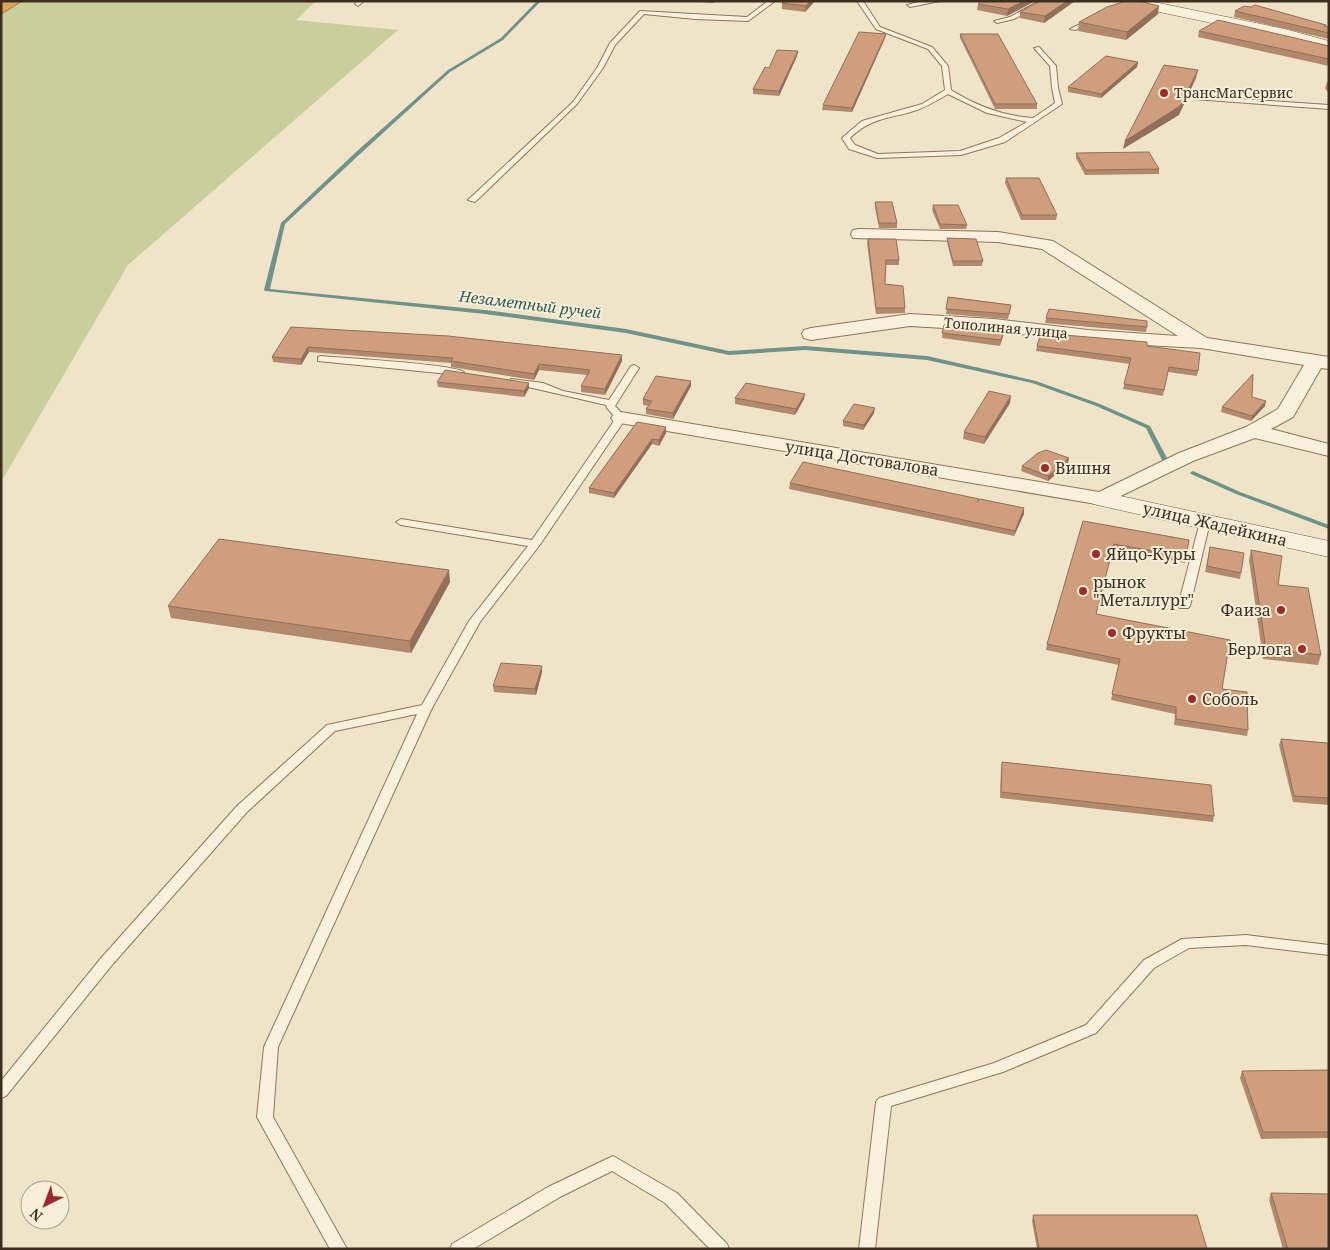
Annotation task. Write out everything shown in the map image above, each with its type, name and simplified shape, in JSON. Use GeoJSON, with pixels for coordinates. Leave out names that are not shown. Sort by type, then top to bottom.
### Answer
{"type":"FeatureCollection","features":[{"type":"Feature","properties":{"kind":"highway"},"geometry":{"type":"LineString","coordinates":[[1,10],[15,1]]}},
{"type":"Feature","properties":{"kind":"street"},"geometry":{"type":"LineString","coordinates":[[1126,3],[1285,34],[1329,46]]}},
{"type":"Feature","properties":{"kind":"street","name":"Тополиная улица"},"geometry":{"type":"LineString","coordinates":[[858,234],[998,238],[1047,245],[1202,343]]}},
{"type":"Feature","properties":{"kind":"street","name":"Тополиная улица"},"geometry":{"type":"LineString","coordinates":[[811,334],[910,320],[994,325],[1088,336],[1202,343],[1322,363]]}},
{"type":"Feature","properties":{"kind":"street"},"geometry":{"type":"LineString","coordinates":[[1102,499],[1186,457],[1253,431],[1286,413],[1322,363]]}},
{"type":"Feature","properties":{"kind":"street","name":"улица Достовалова"},"geometry":{"type":"LineString","coordinates":[[617,411],[1102,499]]}},
{"type":"Feature","properties":{"kind":"street"},"geometry":{"type":"LineString","coordinates":[[1253,431],[1329,450]]}},
{"type":"Feature","properties":{"kind":"street","name":"улица Жадейкина"},"geometry":{"type":"LineString","coordinates":[[1102,499],[1329,550]]}},
{"type":"Feature","properties":{"kind":"lane"},"geometry":{"type":"LineString","coordinates":[[472,200],[575,103],[600,68],[612,44],[642,12],[695,18],[748,19],[772,1]]}},
{"type":"Feature","properties":{"kind":"lane"},"geometry":{"type":"LineString","coordinates":[[860,1],[878,28],[930,48],[945,66],[948,91],[960,99],[1000,116],[1034,120]]}},
{"type":"Feature","properties":{"kind":"lane"},"geometry":{"type":"LineString","coordinates":[[910,5],[937,1]]}},
{"type":"Feature","properties":{"kind":"lane"},"geometry":{"type":"LineString","coordinates":[[997,20],[1012,18],[1044,1]]}},
{"type":"Feature","properties":{"kind":"lane"},"geometry":{"type":"LineString","coordinates":[[1073,30],[1099,15]]}},
{"type":"Feature","properties":{"kind":"lane"},"geometry":{"type":"LineString","coordinates":[[948,91],[924,105],[889,113],[857,125],[846,138],[852,147],[877,156],[961,153],[1002,140],[1059,104],[1055,88],[1054,66],[1037,48]]}},
{"type":"Feature","properties":{"kind":"lane"},"geometry":{"type":"LineString","coordinates":[[1196,98],[1329,107]]}},
{"type":"Feature","properties":{"kind":"lane"},"geometry":{"type":"LineString","coordinates":[[321,359],[428,368],[467,374]]}},
{"type":"Feature","properties":{"kind":"lane"},"geometry":{"type":"LineString","coordinates":[[339,1249],[265,1117],[270,1047],[426,708],[476,621],[535,544],[617,411],[634,368]]}},
{"type":"Feature","properties":{"kind":"lane"},"geometry":{"type":"LineString","coordinates":[[505,380],[543,386],[617,411]]}},
{"type":"Feature","properties":{"kind":"lane"},"geometry":{"type":"LineString","coordinates":[[401,522],[535,544]]}},
{"type":"Feature","properties":{"kind":"lane"},"geometry":{"type":"LineString","coordinates":[[1184,606],[1204,522]]}},
{"type":"Feature","properties":{"kind":"lane"},"geometry":{"type":"LineString","coordinates":[[1,1092],[106,961],[242,809],[331,728],[426,708]]}},
{"type":"Feature","properties":{"kind":"lane"},"geometry":{"type":"LineString","coordinates":[[866,1249],[884,1102],[998,1068],[1091,1029],[1149,964],[1187,943],[1246,940],[1329,950]]}},
{"type":"Feature","properties":{"kind":"lane"},"geometry":{"type":"LineString","coordinates":[[458,1249],[554,1192],[613,1164],[671,1198],[720,1249]]}},
{"type":"Feature","properties":{"kind":"green space"},"geometry":{"type":"Polygon","coordinates":[[[1,1],[316,1],[296,20],[398,30],[128,265],[1,482],[1,1]]]}},
{"type":"Feature","properties":{"kind":"building"},"geometry":{"type":"Polygon","coordinates":[[[784,1],[810,1],[806,6],[782,3],[784,1]]]}},
{"type":"Feature","properties":{"kind":"building"},"geometry":{"type":"Polygon","coordinates":[[[982,1],[1024,1],[1008,9],[978,4],[982,1]]]}},
{"type":"Feature","properties":{"kind":"building"},"geometry":{"type":"Polygon","coordinates":[[[1040,1],[1067,1],[1045,16],[1020,12],[1040,1]]]}},
{"type":"Feature","properties":{"kind":"building"},"geometry":{"type":"Polygon","coordinates":[[[1126,1],[1139,1],[1159,6],[1127,32],[1079,22],[1107,7],[1126,1]]]}},
{"type":"Feature","properties":{"kind":"building"},"geometry":{"type":"Polygon","coordinates":[[[1255,5],[1326,25],[1324,26],[1329,27],[1329,33],[1235,11],[1244,6],[1251,7],[1255,5]]]}},
{"type":"Feature","properties":{"kind":"building"},"geometry":{"type":"Polygon","coordinates":[[[1218,20],[1329,46],[1329,59],[1199,31],[1218,20]]]}},
{"type":"Feature","properties":{"kind":"building"},"geometry":{"type":"Polygon","coordinates":[[[859,32],[886,34],[852,108],[823,105],[859,32]]]}},
{"type":"Feature","properties":{"kind":"building"},"geometry":{"type":"Polygon","coordinates":[[[960,34],[998,34],[1037,104],[995,104],[960,34]]]}},
{"type":"Feature","properties":{"kind":"building"},"geometry":{"type":"Polygon","coordinates":[[[777,50],[798,51],[779,91],[753,89],[765,67],[769,68],[777,50]]]}},
{"type":"Feature","properties":{"kind":"building"},"geometry":{"type":"Polygon","coordinates":[[[1106,56],[1138,62],[1101,94],[1068,87],[1106,56]]]}},
{"type":"Feature","properties":{"kind":"building"},"geometry":{"type":"Polygon","coordinates":[[[1164,65],[1198,70],[1180,106],[1125,141],[1164,65]]]}},
{"type":"Feature","properties":{"kind":"building"},"geometry":{"type":"Polygon","coordinates":[[[1149,152],[1159,169],[1086,170],[1076,153],[1149,152]]]}},
{"type":"Feature","properties":{"kind":"building"},"geometry":{"type":"Polygon","coordinates":[[[1006,178],[1039,178],[1057,215],[1022,215],[1006,178]]]}},
{"type":"Feature","properties":{"kind":"building"},"geometry":{"type":"Polygon","coordinates":[[[875,202],[892,202],[897,223],[879,223],[875,202]]]}},
{"type":"Feature","properties":{"kind":"building"},"geometry":{"type":"Polygon","coordinates":[[[933,205],[958,205],[967,225],[940,224],[933,205]]]}},
{"type":"Feature","properties":{"kind":"building"},"geometry":{"type":"Polygon","coordinates":[[[947,238],[976,239],[983,261],[953,261],[947,238]]]}},
{"type":"Feature","properties":{"kind":"building"},"geometry":{"type":"Polygon","coordinates":[[[868,239],[896,239],[899,260],[886,260],[885,284],[903,286],[905,308],[876,308],[868,239]]]}},
{"type":"Feature","properties":{"kind":"building"},"geometry":{"type":"Polygon","coordinates":[[[948,297],[1011,305],[1009,314],[946,309],[948,297]]]}},
{"type":"Feature","properties":{"kind":"building"},"geometry":{"type":"Polygon","coordinates":[[[1049,309],[1147,321],[1147,327],[1046,318],[1049,309]]]}},
{"type":"Feature","properties":{"kind":"building"},"geometry":{"type":"Polygon","coordinates":[[[944,325],[1004,329],[1001,340],[942,333],[944,325]]]}},
{"type":"Feature","properties":{"kind":"building"},"geometry":{"type":"Polygon","coordinates":[[[291,327],[448,336],[622,355],[605,389],[581,386],[590,370],[539,364],[534,374],[451,361],[453,358],[308,347],[301,359],[272,357],[291,327]]]}},
{"type":"Feature","properties":{"kind":"building"},"geometry":{"type":"Polygon","coordinates":[[[1041,333],[1147,342],[1147,346],[1200,353],[1198,371],[1169,367],[1164,390],[1124,384],[1131,358],[1037,346],[1041,333]]]}},
{"type":"Feature","properties":{"kind":"building"},"geometry":{"type":"Polygon","coordinates":[[[445,370],[529,383],[524,391],[437,382],[445,370]]]}},
{"type":"Feature","properties":{"kind":"building"},"geometry":{"type":"Polygon","coordinates":[[[1253,374],[1252,397],[1266,401],[1252,416],[1222,407],[1253,374]]]}},
{"type":"Feature","properties":{"kind":"building"},"geometry":{"type":"Polygon","coordinates":[[[656,376],[691,381],[673,413],[646,409],[652,401],[643,399],[656,376]]]}},
{"type":"Feature","properties":{"kind":"building"},"geometry":{"type":"Polygon","coordinates":[[[746,383],[805,394],[796,409],[735,398],[746,383]]]}},
{"type":"Feature","properties":{"kind":"building"},"geometry":{"type":"Polygon","coordinates":[[[989,391],[1011,396],[985,437],[964,432],[989,391]]]}},
{"type":"Feature","properties":{"kind":"building"},"geometry":{"type":"Polygon","coordinates":[[[854,404],[875,408],[864,425],[843,421],[854,404]]]}},
{"type":"Feature","properties":{"kind":"building"},"geometry":{"type":"Polygon","coordinates":[[[637,422],[666,427],[659,440],[652,439],[614,493],[589,488],[637,422]]]}},
{"type":"Feature","properties":{"kind":"building","name":"Вишня"},"geometry":{"type":"Polygon","coordinates":[[[1046,450],[1069,458],[1048,476],[1022,466],[1038,453],[1046,450]]]}},
{"type":"Feature","properties":{"kind":"building"},"geometry":{"type":"Polygon","coordinates":[[[803,462],[979,499],[977,502],[980,499],[1024,508],[1015,531],[790,483],[803,462]]]}},
{"type":"Feature","properties":{"kind":"building","name":"рынок \"Металлург\""},"geometry":{"type":"Polygon","coordinates":[[[1083,521],[1189,540],[1186,557],[1114,544],[1096,614],[1230,640],[1222,689],[1247,692],[1248,730],[1176,719],[1176,707],[1112,694],[1120,659],[1047,644],[1083,521]]]}},
{"type":"Feature","properties":{"kind":"building"},"geometry":{"type":"Polygon","coordinates":[[[219,539],[449,570],[410,641],[168,606],[219,539]]]}},
{"type":"Feature","properties":{"kind":"building"},"geometry":{"type":"Polygon","coordinates":[[[1210,547],[1244,553],[1241,573],[1207,566],[1210,547]]]}},
{"type":"Feature","properties":{"kind":"building"},"geometry":{"type":"Polygon","coordinates":[[[1251,550],[1282,556],[1278,585],[1308,588],[1321,655],[1266,649],[1251,550]]]}},
{"type":"Feature","properties":{"kind":"building"},"geometry":{"type":"Polygon","coordinates":[[[501,663],[542,666],[535,689],[493,686],[501,663]]]}},
{"type":"Feature","properties":{"kind":"building"},"geometry":{"type":"Polygon","coordinates":[[[1281,739],[1327,743],[1329,747],[1329,798],[1294,796],[1281,739]]]}},
{"type":"Feature","properties":{"kind":"building"},"geometry":{"type":"Polygon","coordinates":[[[1002,762],[1211,785],[1214,816],[1001,792],[1002,762]]]}},
{"type":"Feature","properties":{"kind":"building"},"geometry":{"type":"Polygon","coordinates":[[[1329,1070],[1329,1132],[1263,1132],[1242,1071],[1329,1070]]]}},
{"type":"Feature","properties":{"kind":"building"},"geometry":{"type":"Polygon","coordinates":[[[1271,1193],[1329,1194],[1329,1249],[1288,1249],[1271,1193]]]}},
{"type":"Feature","properties":{"kind":"building"},"geometry":{"type":"Polygon","coordinates":[[[1033,1215],[1197,1215],[1207,1249],[1039,1249],[1033,1215]]]}},
{"type":"Feature","properties":{"kind":"waterway","name":"Незаметный ручей"},"geometry":{"type":"LineString","coordinates":[[539,1],[502,39],[449,71],[283,224],[267,290],[485,312],[626,331],[729,353],[805,348],[927,358],[1034,382],[1098,405],[1148,427],[1165,460]]}},
{"type":"Feature","properties":{"kind":"waterway","name":"Незаметный ручей"},"geometry":{"type":"LineString","coordinates":[[1193,473],[1238,493],[1329,527]]}},
{"type":"Feature","properties":{"kind":"place","name":"ТрансМагСервис"},"geometry":{"type":"Point","coordinates":[1164,93]}},
{"type":"Feature","properties":{"kind":"place","name":"Вишня"},"geometry":{"type":"Point","coordinates":[1045,468]}},
{"type":"Feature","properties":{"kind":"place","name":"Яйцо-Куры"},"geometry":{"type":"Point","coordinates":[1096,554]}},
{"type":"Feature","properties":{"kind":"place","name":"рынок \"Металлург\""},"geometry":{"type":"Point","coordinates":[1083,591]}},
{"type":"Feature","properties":{"kind":"place","name":"Фаиза"},"geometry":{"type":"Point","coordinates":[1281,610]}},
{"type":"Feature","properties":{"kind":"place","name":"Фрукты"},"geometry":{"type":"Point","coordinates":[1112,633]}},
{"type":"Feature","properties":{"kind":"place","name":"Берлога"},"geometry":{"type":"Point","coordinates":[1302,649]}},
{"type":"Feature","properties":{"kind":"place","name":"Соболь"},"geometry":{"type":"Point","coordinates":[1192,699]}}]}
